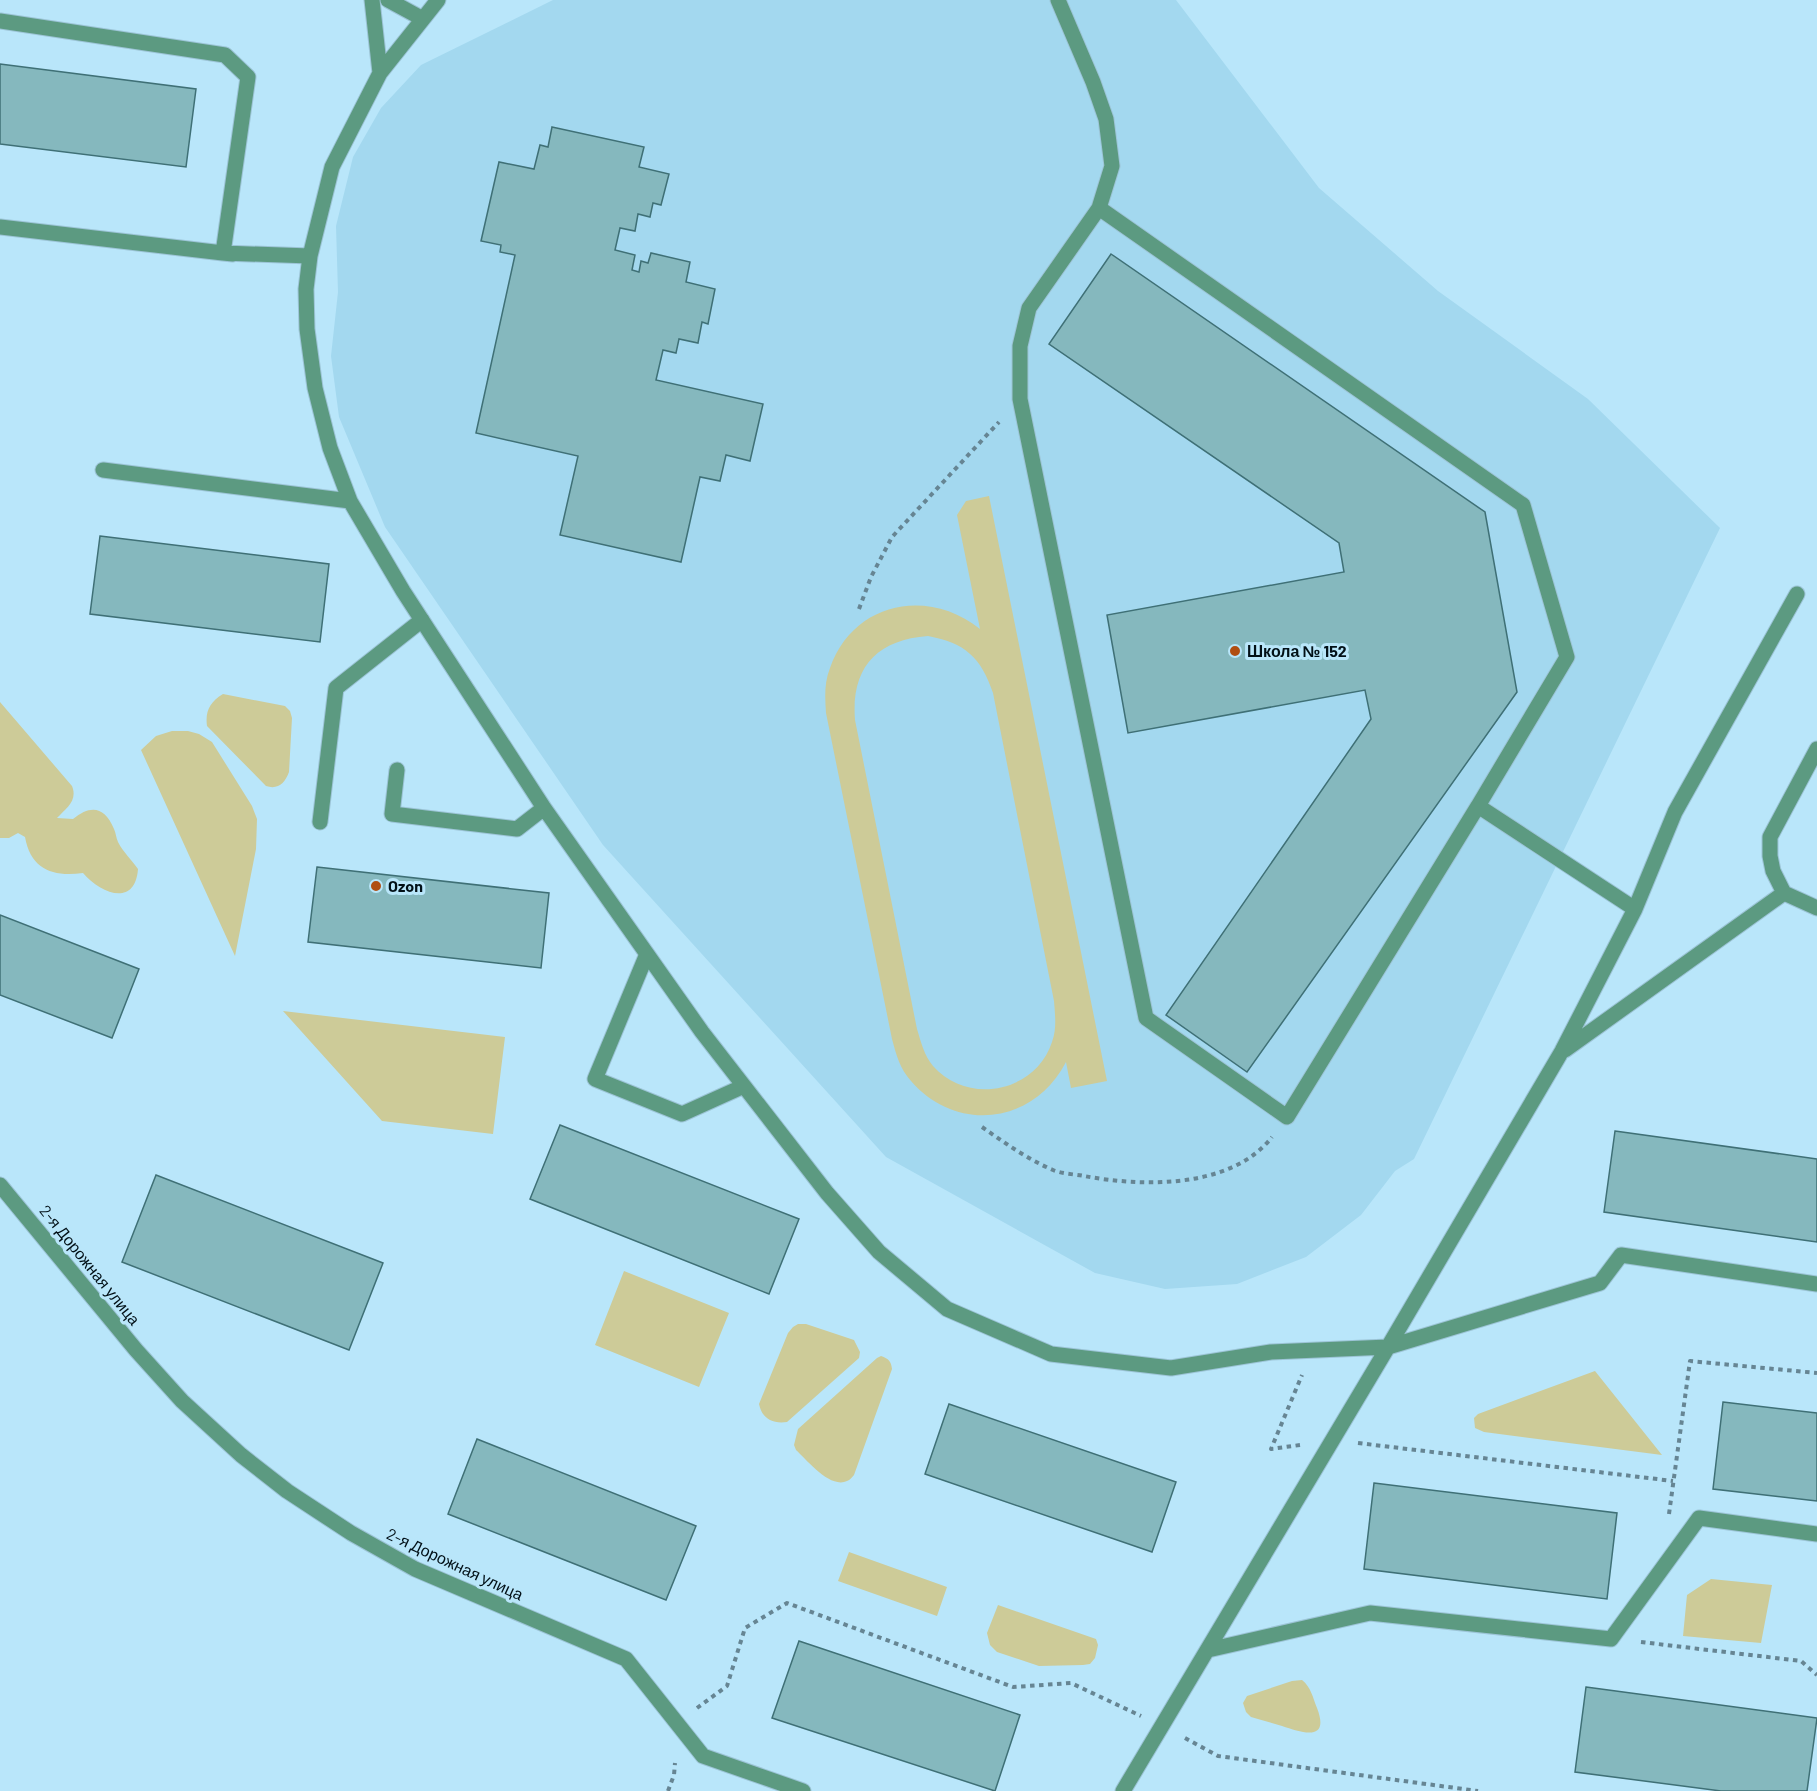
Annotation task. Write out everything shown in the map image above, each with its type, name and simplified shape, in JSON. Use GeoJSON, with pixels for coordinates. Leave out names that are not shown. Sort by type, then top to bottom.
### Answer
{"type":"FeatureCollection","features":[{"type":"Feature","properties":{"kind":"street"},"geometry":{"type":"LineString","coordinates":[[372,0],[380,73]]}},
{"type":"Feature","properties":{"kind":"street"},"geometry":{"type":"LineString","coordinates":[[388,0],[423,19]]}},
{"type":"Feature","properties":{"kind":"street"},"geometry":{"type":"LineString","coordinates":[[438,0],[380,73],[332,167],[310,256],[306,289],[307,328],[315,388],[330,447],[350,501],[422,620],[544,808],[702,1032],[827,1193],[879,1252],[947,1309],[1051,1354],[1171,1368],[1271,1352],[1388,1347],[1600,1283],[1621,1255],[1817,1284]]}},
{"type":"Feature","properties":{"kind":"street"},"geometry":{"type":"LineString","coordinates":[[1058,0],[1106,119],[1112,166],[1099,208],[1029,308],[1020,346],[1020,399],[1146,1018],[1287,1118],[1567,657],[1523,505],[1099,208]]}},
{"type":"Feature","properties":{"kind":"street"},"geometry":{"type":"LineString","coordinates":[[0,21],[225,55],[248,77],[223,253]]}},
{"type":"Feature","properties":{"kind":"street"},"geometry":{"type":"LineString","coordinates":[[0,227],[223,253],[310,256]]}},
{"type":"Feature","properties":{"kind":"street"},"geometry":{"type":"LineString","coordinates":[[103,470],[350,501]]}},
{"type":"Feature","properties":{"kind":"street"},"geometry":{"type":"LineString","coordinates":[[1123,1791],[1562,1051],[1635,909],[1676,812],[1797,594]]}},
{"type":"Feature","properties":{"kind":"street"},"geometry":{"type":"LineString","coordinates":[[320,822],[336,688],[422,620]]}},
{"type":"Feature","properties":{"kind":"street"},"geometry":{"type":"LineString","coordinates":[[1817,749],[1770,837],[1773,870],[1784,893],[1817,908]]}},
{"type":"Feature","properties":{"kind":"street"},"geometry":{"type":"LineString","coordinates":[[397,770],[392,814],[518,829],[544,808]]}},
{"type":"Feature","properties":{"kind":"street"},"geometry":{"type":"LineString","coordinates":[[1478,806],[1635,909]]}},
{"type":"Feature","properties":{"kind":"street"},"geometry":{"type":"LineString","coordinates":[[1562,1051],[1784,893]]}},
{"type":"Feature","properties":{"kind":"street"},"geometry":{"type":"LineString","coordinates":[[647,954],[595,1079],[682,1114],[744,1086]]}},
{"type":"Feature","properties":{"kind":"street","name":"2-я Дорожная улица"},"geometry":{"type":"LineString","coordinates":[[0,1185],[136,1350],[182,1401],[241,1455],[287,1491],[338,1525],[415,1569],[626,1659],[703,1756],[803,1791]]}},
{"type":"Feature","properties":{"kind":"street"},"geometry":{"type":"LineString","coordinates":[[1208,1650],[1370,1613],[1611,1639],[1699,1518],[1817,1534]]}},
{"type":"Feature","properties":{"kind":"path"},"geometry":{"type":"LineString","coordinates":[[859,609],[871,577],[892,537],[1020,399]]}},
{"type":"Feature","properties":{"kind":"path"},"geometry":{"type":"LineString","coordinates":[[982,1127],[1012,1149],[1054,1171],[1111,1181],[1161,1182],[1200,1178],[1228,1170],[1250,1158],[1268,1142],[1287,1118]]}},
{"type":"Feature","properties":{"kind":"path"},"geometry":{"type":"LineString","coordinates":[[1312,1350],[1271,1449],[1332,1440],[1673,1481]]}},
{"type":"Feature","properties":{"kind":"path"},"geometry":{"type":"LineString","coordinates":[[1667,1525],[1690,1361],[1817,1373]]}},
{"type":"Feature","properties":{"kind":"path"},"geometry":{"type":"LineString","coordinates":[[669,1791],[674,1775],[677,1723],[727,1686],[745,1628],[787,1603],[1013,1688],[1071,1683],[1162,1726],[1218,1756],[1478,1791]]}},
{"type":"Feature","properties":{"kind":"path"},"geometry":{"type":"LineString","coordinates":[[1611,1639],[1801,1661],[1817,1674]]}},
{"type":"Feature","properties":{"kind":"shaded area","name":"Школа № 152"},"geometry":{"type":"Polygon","coordinates":[[[553,0],[1176,0],[1319,188],[1438,291],[1588,399],[1720,528],[1414,1159],[1395,1171],[1361,1215],[1306,1257],[1237,1284],[1165,1289],[1095,1273],[886,1157],[603,845],[385,527],[339,417],[331,356],[338,292],[336,226],[353,157],[381,108],[421,65],[553,0]]]}},
{"type":"Feature","properties":{"kind":"shaded area"},"geometry":{"type":"Polygon","coordinates":[[[989,496],[1107,1081],[1071,1088],[1066,1062],[1052,1083],[1035,1099],[1015,1109],[994,1115],[972,1115],[950,1109],[930,1098],[911,1081],[899,1061],[892,1039],[825,702],[828,674],[841,646],[856,628],[874,616],[894,608],[916,605],[938,608],[960,616],[980,629],[957,515],[966,501],[989,496]],[[928,636],[910,639],[894,644],[870,660],[857,686],[855,720],[917,1029],[923,1048],[933,1066],[948,1079],[964,1086],[982,1089],[1000,1088],[1017,1082],[1032,1072],[1044,1059],[1055,1032],[1054,1001],[993,693],[977,661],[962,648],[928,636]]]}},
{"type":"Feature","properties":{"kind":"shaded area"},"geometry":{"type":"Polygon","coordinates":[[[223,694],[285,706],[290,711],[292,718],[289,772],[280,785],[266,786],[207,726],[209,707],[223,694]]]}},
{"type":"Feature","properties":{"kind":"shaded area"},"geometry":{"type":"Polygon","coordinates":[[[0,702],[72,786],[72,800],[57,818],[73,819],[92,810],[102,812],[106,816],[115,831],[120,846],[138,869],[131,889],[124,893],[107,891],[83,873],[62,874],[45,869],[32,857],[25,837],[18,833],[9,838],[0,838],[0,702]]]}},
{"type":"Feature","properties":{"kind":"shaded area"},"geometry":{"type":"Polygon","coordinates":[[[172,731],[199,734],[212,742],[252,806],[257,819],[256,849],[235,956],[141,750],[156,736],[172,731]]]}},
{"type":"Feature","properties":{"kind":"shaded area"},"geometry":{"type":"Polygon","coordinates":[[[283,1011],[505,1037],[493,1134],[382,1121],[283,1011]]]}},
{"type":"Feature","properties":{"kind":"shaded area"},"geometry":{"type":"Polygon","coordinates":[[[624,1271],[729,1313],[699,1387],[595,1345],[624,1271]]]}},
{"type":"Feature","properties":{"kind":"shaded area"},"geometry":{"type":"Polygon","coordinates":[[[798,1324],[806,1324],[854,1340],[860,1352],[859,1358],[787,1422],[777,1422],[765,1417],[759,1404],[788,1333],[798,1324]]]}},
{"type":"Feature","properties":{"kind":"shaded area"},"geometry":{"type":"Polygon","coordinates":[[[881,1356],[889,1361],[892,1369],[854,1475],[847,1481],[833,1481],[819,1472],[796,1450],[794,1445],[798,1429],[881,1356]]]}},
{"type":"Feature","properties":{"kind":"shaded area"},"geometry":{"type":"Polygon","coordinates":[[[1595,1371],[1662,1455],[1484,1432],[1475,1428],[1474,1418],[1478,1414],[1595,1371]]]}},
{"type":"Feature","properties":{"kind":"shaded area"},"geometry":{"type":"Polygon","coordinates":[[[849,1552],[947,1587],[937,1616],[838,1581],[849,1552]]]}},
{"type":"Feature","properties":{"kind":"shaded area"},"geometry":{"type":"Polygon","coordinates":[[[1711,1579],[1772,1585],[1761,1643],[1683,1636],[1687,1595],[1711,1579]]]}},
{"type":"Feature","properties":{"kind":"shaded area"},"geometry":{"type":"Polygon","coordinates":[[[998,1605],[1096,1639],[1098,1645],[1095,1658],[1090,1664],[1083,1665],[1039,1666],[997,1652],[990,1645],[987,1633],[998,1605]]]}},
{"type":"Feature","properties":{"kind":"shaded area"},"geometry":{"type":"Polygon","coordinates":[[[1302,1680],[1310,1689],[1317,1708],[1320,1726],[1317,1730],[1298,1731],[1251,1717],[1246,1712],[1243,1703],[1247,1696],[1292,1681],[1302,1680]]]}},
{"type":"Feature","properties":{"kind":"building"},"geometry":{"type":"Polygon","coordinates":[[[0,64],[196,89],[186,167],[0,144],[0,64]]]}},
{"type":"Feature","properties":{"kind":"building"},"geometry":{"type":"Polygon","coordinates":[[[552,127],[644,147],[639,167],[669,174],[661,205],[653,203],[650,217],[638,214],[635,231],[620,228],[615,250],[635,255],[632,270],[639,272],[641,261],[648,263],[651,253],[690,262],[686,282],[715,289],[708,324],[702,322],[698,343],[679,339],[676,353],[663,350],[656,380],[763,404],[750,461],[726,455],[720,481],[700,477],[681,562],[560,535],[578,456],[476,433],[515,255],[500,252],[501,245],[481,241],[499,162],[534,169],[540,145],[548,147],[552,127]]]}},
{"type":"Feature","properties":{"kind":"building"},"geometry":{"type":"Polygon","coordinates":[[[1111,254],[1485,512],[1517,692],[1247,1072],[1166,1015],[1371,719],[1365,690],[1128,733],[1107,615],[1344,572],[1339,543],[1049,344],[1111,254]]]}},
{"type":"Feature","properties":{"kind":"building"},"geometry":{"type":"Polygon","coordinates":[[[100,536],[329,564],[320,642],[90,614],[100,536]]]}},
{"type":"Feature","properties":{"kind":"building"},"geometry":{"type":"Polygon","coordinates":[[[317,867],[549,893],[541,968],[308,942],[317,867]]]}},
{"type":"Feature","properties":{"kind":"building"},"geometry":{"type":"Polygon","coordinates":[[[0,915],[139,969],[112,1038],[0,995],[0,915]]]}},
{"type":"Feature","properties":{"kind":"building"},"geometry":{"type":"Polygon","coordinates":[[[560,1125],[799,1219],[769,1294],[530,1199],[560,1125]]]}},
{"type":"Feature","properties":{"kind":"building"},"geometry":{"type":"Polygon","coordinates":[[[1615,1131],[1817,1159],[1817,1242],[1604,1212],[1615,1131]]]}},
{"type":"Feature","properties":{"kind":"building"},"geometry":{"type":"Polygon","coordinates":[[[156,1175],[383,1263],[349,1350],[122,1262],[156,1175]]]}},
{"type":"Feature","properties":{"kind":"building"},"geometry":{"type":"Polygon","coordinates":[[[1723,1402],[1817,1413],[1817,1501],[1713,1489],[1723,1402]]]}},
{"type":"Feature","properties":{"kind":"building"},"geometry":{"type":"Polygon","coordinates":[[[949,1404],[1176,1482],[1152,1552],[925,1474],[949,1404]]]}},
{"type":"Feature","properties":{"kind":"building"},"geometry":{"type":"Polygon","coordinates":[[[477,1439],[696,1526],[666,1600],[448,1514],[477,1439]]]}},
{"type":"Feature","properties":{"kind":"building"},"geometry":{"type":"Polygon","coordinates":[[[1374,1483],[1617,1513],[1607,1599],[1364,1569],[1374,1483]]]}},
{"type":"Feature","properties":{"kind":"building"},"geometry":{"type":"Polygon","coordinates":[[[799,1641],[1020,1715],[995,1791],[772,1718],[799,1641]]]}},
{"type":"Feature","properties":{"kind":"building"},"geometry":{"type":"Polygon","coordinates":[[[1586,1687],[1817,1718],[1807,1791],[1721,1791],[1575,1772],[1586,1687]]]}},
{"type":"Feature","properties":{"kind":"place","name":"Школа № 152"},"geometry":{"type":"Point","coordinates":[1235,651]}},
{"type":"Feature","properties":{"kind":"place","name":"Ozon"},"geometry":{"type":"Point","coordinates":[376,886]}}]}
